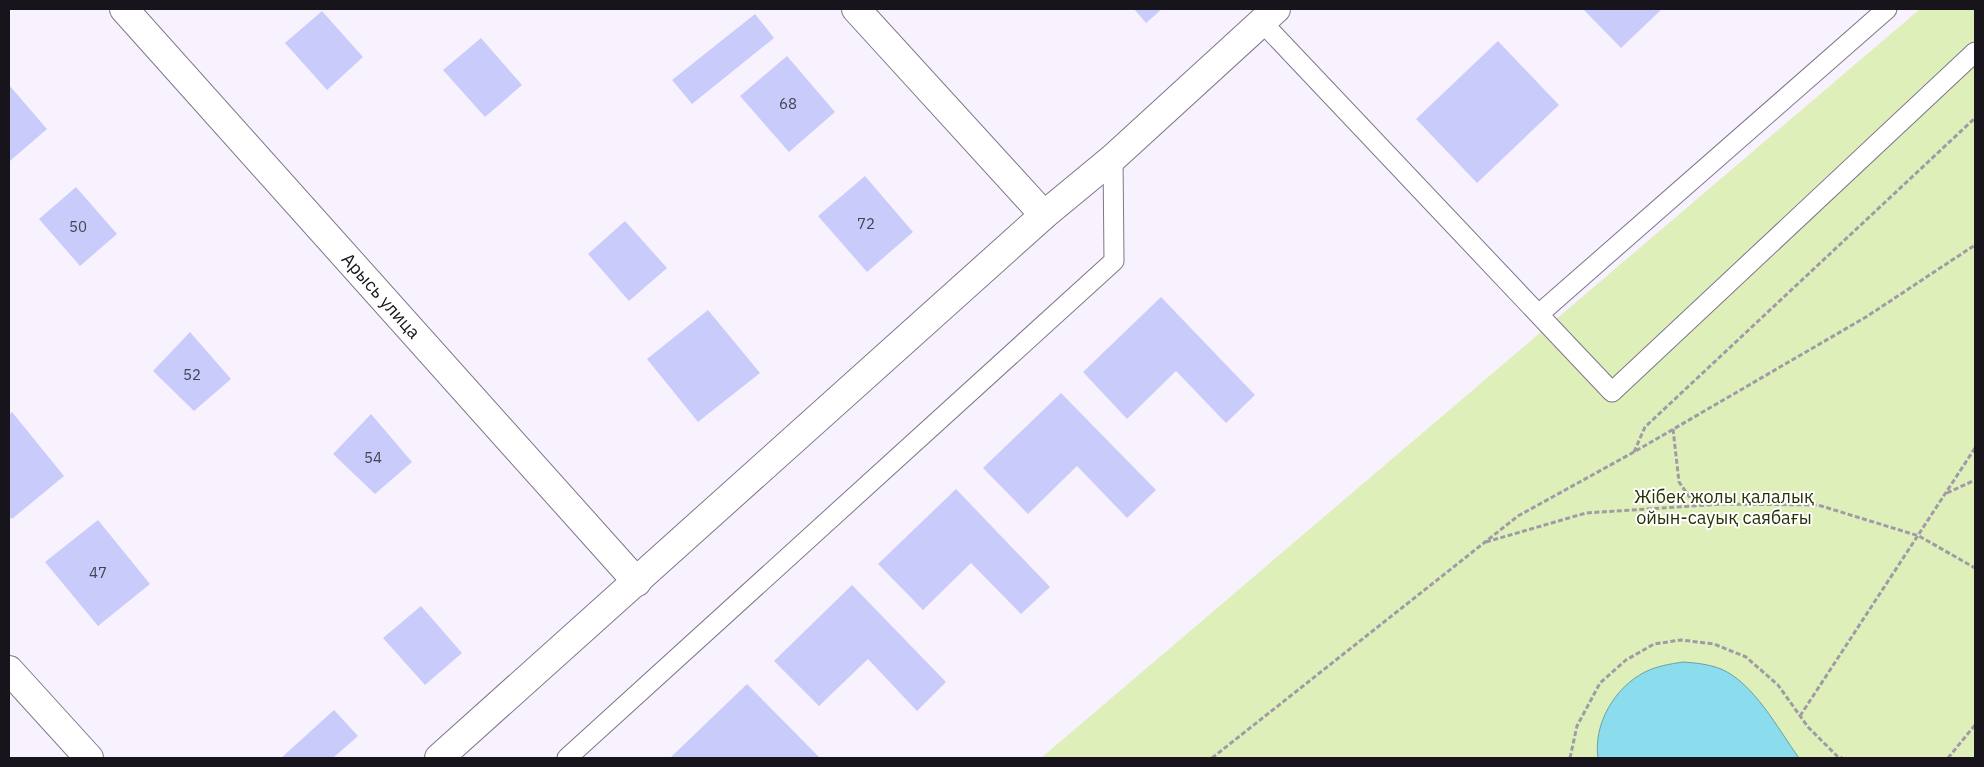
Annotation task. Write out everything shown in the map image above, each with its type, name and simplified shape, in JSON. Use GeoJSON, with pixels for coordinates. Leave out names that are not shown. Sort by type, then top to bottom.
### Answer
{"type":"FeatureCollection","features":[{"type":"Feature","properties":{"kind":"street","name":"Арысь улица"},"geometry":{"type":"LineString","coordinates":[[124,9],[637,582]]}},
{"type":"Feature","properties":{"kind":"street"},"geometry":{"type":"LineString","coordinates":[[856,9],[1044,215]]}},
{"type":"Feature","properties":{"kind":"street"},"geometry":{"type":"LineString","coordinates":[[438,758],[637,582],[1044,215],[1112,158],[1269,15]]}},
{"type":"Feature","properties":{"kind":"street"},"geometry":{"type":"LineString","coordinates":[[9,670],[89,758]]}},
{"type":"Feature","properties":{"kind":"lane"},"geometry":{"type":"LineString","coordinates":[[1539,314],[1888,9]]}},
{"type":"Feature","properties":{"kind":"lane"},"geometry":{"type":"LineString","coordinates":[[1269,15],[1539,314],[1612,392],[1975,52]]}},
{"type":"Feature","properties":{"kind":"lane"},"geometry":{"type":"LineString","coordinates":[[567,758],[1114,261],[1112,158]]}},
{"type":"Feature","properties":{"kind":"path"},"geometry":{"type":"LineString","coordinates":[[1634,452],[1645,427],[1975,118]]}},
{"type":"Feature","properties":{"kind":"path"},"geometry":{"type":"LineString","coordinates":[[1212,758],[1518,516],[1634,452],[1866,317],[1975,245]]}},
{"type":"Feature","properties":{"kind":"path"},"geometry":{"type":"LineString","coordinates":[[1674,429],[1679,482],[1696,505]]}},
{"type":"Feature","properties":{"kind":"path"},"geometry":{"type":"LineString","coordinates":[[1800,716],[1975,448]]}},
{"type":"Feature","properties":{"kind":"path"},"geometry":{"type":"LineString","coordinates":[[1946,494],[1975,480]]}},
{"type":"Feature","properties":{"kind":"path"},"geometry":{"type":"LineString","coordinates":[[1483,543],[1586,513],[1722,504],[1818,505],[1919,536],[1975,568]]}},
{"type":"Feature","properties":{"kind":"path"},"geometry":{"type":"LineString","coordinates":[[1570,758],[1577,726],[1600,683],[1626,660],[1654,644],[1681,640],[1714,644],[1746,657],[1778,685],[1808,727],[1837,756],[1842,758]]}},
{"type":"Feature","properties":{"kind":"path"},"geometry":{"type":"LineString","coordinates":[[1948,758],[1975,725]]}},
{"type":"Feature","properties":{"kind":"green space","name":"Жібек жолы қалалық ойын-сауық саябағы"},"geometry":{"type":"Polygon","coordinates":[[[1920,9],[1975,9],[1975,758],[1041,758],[1920,9]]]}},
{"type":"Feature","properties":{"kind":"water"},"geometry":{"type":"Polygon","coordinates":[[[1683,662],[1697,663],[1721,669],[1744,685],[1765,708],[1799,758],[1598,758],[1597,745],[1603,720],[1608,708],[1624,687],[1645,672],[1683,662]]]}},
{"type":"Feature","properties":{"kind":"building"},"geometry":{"type":"Polygon","coordinates":[[[1134,9],[1162,9],[1146,23],[1134,9]]]}},
{"type":"Feature","properties":{"kind":"building"},"geometry":{"type":"Polygon","coordinates":[[[1583,9],[1662,9],[1621,48],[1583,9]]]}},
{"type":"Feature","properties":{"kind":"building"},"geometry":{"type":"Polygon","coordinates":[[[322,11],[363,57],[327,90],[285,43],[322,11]]]}},
{"type":"Feature","properties":{"kind":"building"},"geometry":{"type":"Polygon","coordinates":[[[755,14],[774,38],[692,104],[672,80],[755,14]]]}},
{"type":"Feature","properties":{"kind":"building"},"geometry":{"type":"Polygon","coordinates":[[[481,38],[522,85],[485,117],[443,70],[481,38]]]}},
{"type":"Feature","properties":{"kind":"building"},"geometry":{"type":"Polygon","coordinates":[[[1498,41],[1559,105],[1477,183],[1416,119],[1498,41]]]}},
{"type":"Feature","properties":{"kind":"building"},"geometry":{"type":"Polygon","coordinates":[[[787,56],[835,112],[789,152],[740,96],[787,56]]]}},
{"type":"Feature","properties":{"kind":"building"},"geometry":{"type":"Polygon","coordinates":[[[9,85],[47,129],[10,161],[9,159],[9,85]]]}},
{"type":"Feature","properties":{"kind":"building"},"geometry":{"type":"Polygon","coordinates":[[[865,176],[913,232],[867,272],[818,216],[865,176]]]}},
{"type":"Feature","properties":{"kind":"building"},"geometry":{"type":"Polygon","coordinates":[[[76,187],[117,234],[80,266],[39,219],[76,187]]]}},
{"type":"Feature","properties":{"kind":"building"},"geometry":{"type":"Polygon","coordinates":[[[625,221],[667,268],[629,301],[588,254],[625,221]]]}},
{"type":"Feature","properties":{"kind":"building"},"geometry":{"type":"Polygon","coordinates":[[[1161,297],[1255,395],[1226,423],[1176,371],[1127,419],[1083,372],[1161,297]]]}},
{"type":"Feature","properties":{"kind":"building"},"geometry":{"type":"Polygon","coordinates":[[[708,310],[760,373],[698,422],[647,359],[708,310]]]}},
{"type":"Feature","properties":{"kind":"building"},"geometry":{"type":"Polygon","coordinates":[[[190,332],[231,379],[194,411],[153,371],[190,332]]]}},
{"type":"Feature","properties":{"kind":"building"},"geometry":{"type":"Polygon","coordinates":[[[1061,393],[1156,490],[1127,518],[1077,466],[1028,514],[983,468],[1061,393]]]}},
{"type":"Feature","properties":{"kind":"building"},"geometry":{"type":"Polygon","coordinates":[[[12,412],[64,476],[12,519],[9,516],[9,415],[12,412]]]}},
{"type":"Feature","properties":{"kind":"building"},"geometry":{"type":"Polygon","coordinates":[[[371,414],[412,462],[375,494],[333,454],[371,414]]]}},
{"type":"Feature","properties":{"kind":"building"},"geometry":{"type":"Polygon","coordinates":[[[956,489],[1050,587],[1021,614],[971,563],[923,610],[878,564],[956,489]]]}},
{"type":"Feature","properties":{"kind":"building"},"geometry":{"type":"Polygon","coordinates":[[[98,520],[150,584],[98,626],[45,562],[98,520]]]}},
{"type":"Feature","properties":{"kind":"building"},"geometry":{"type":"Polygon","coordinates":[[[852,585],[946,682],[917,711],[868,659],[819,706],[774,661],[852,585]]]}},
{"type":"Feature","properties":{"kind":"building"},"geometry":{"type":"Polygon","coordinates":[[[421,606],[462,653],[425,685],[383,638],[421,606]]]}},
{"type":"Feature","properties":{"kind":"building"},"geometry":{"type":"Polygon","coordinates":[[[747,684],[820,758],[670,758],[747,684]]]}},
{"type":"Feature","properties":{"kind":"building"},"geometry":{"type":"Polygon","coordinates":[[[334,710],[358,736],[333,758],[281,758],[334,710]]]}}]}
